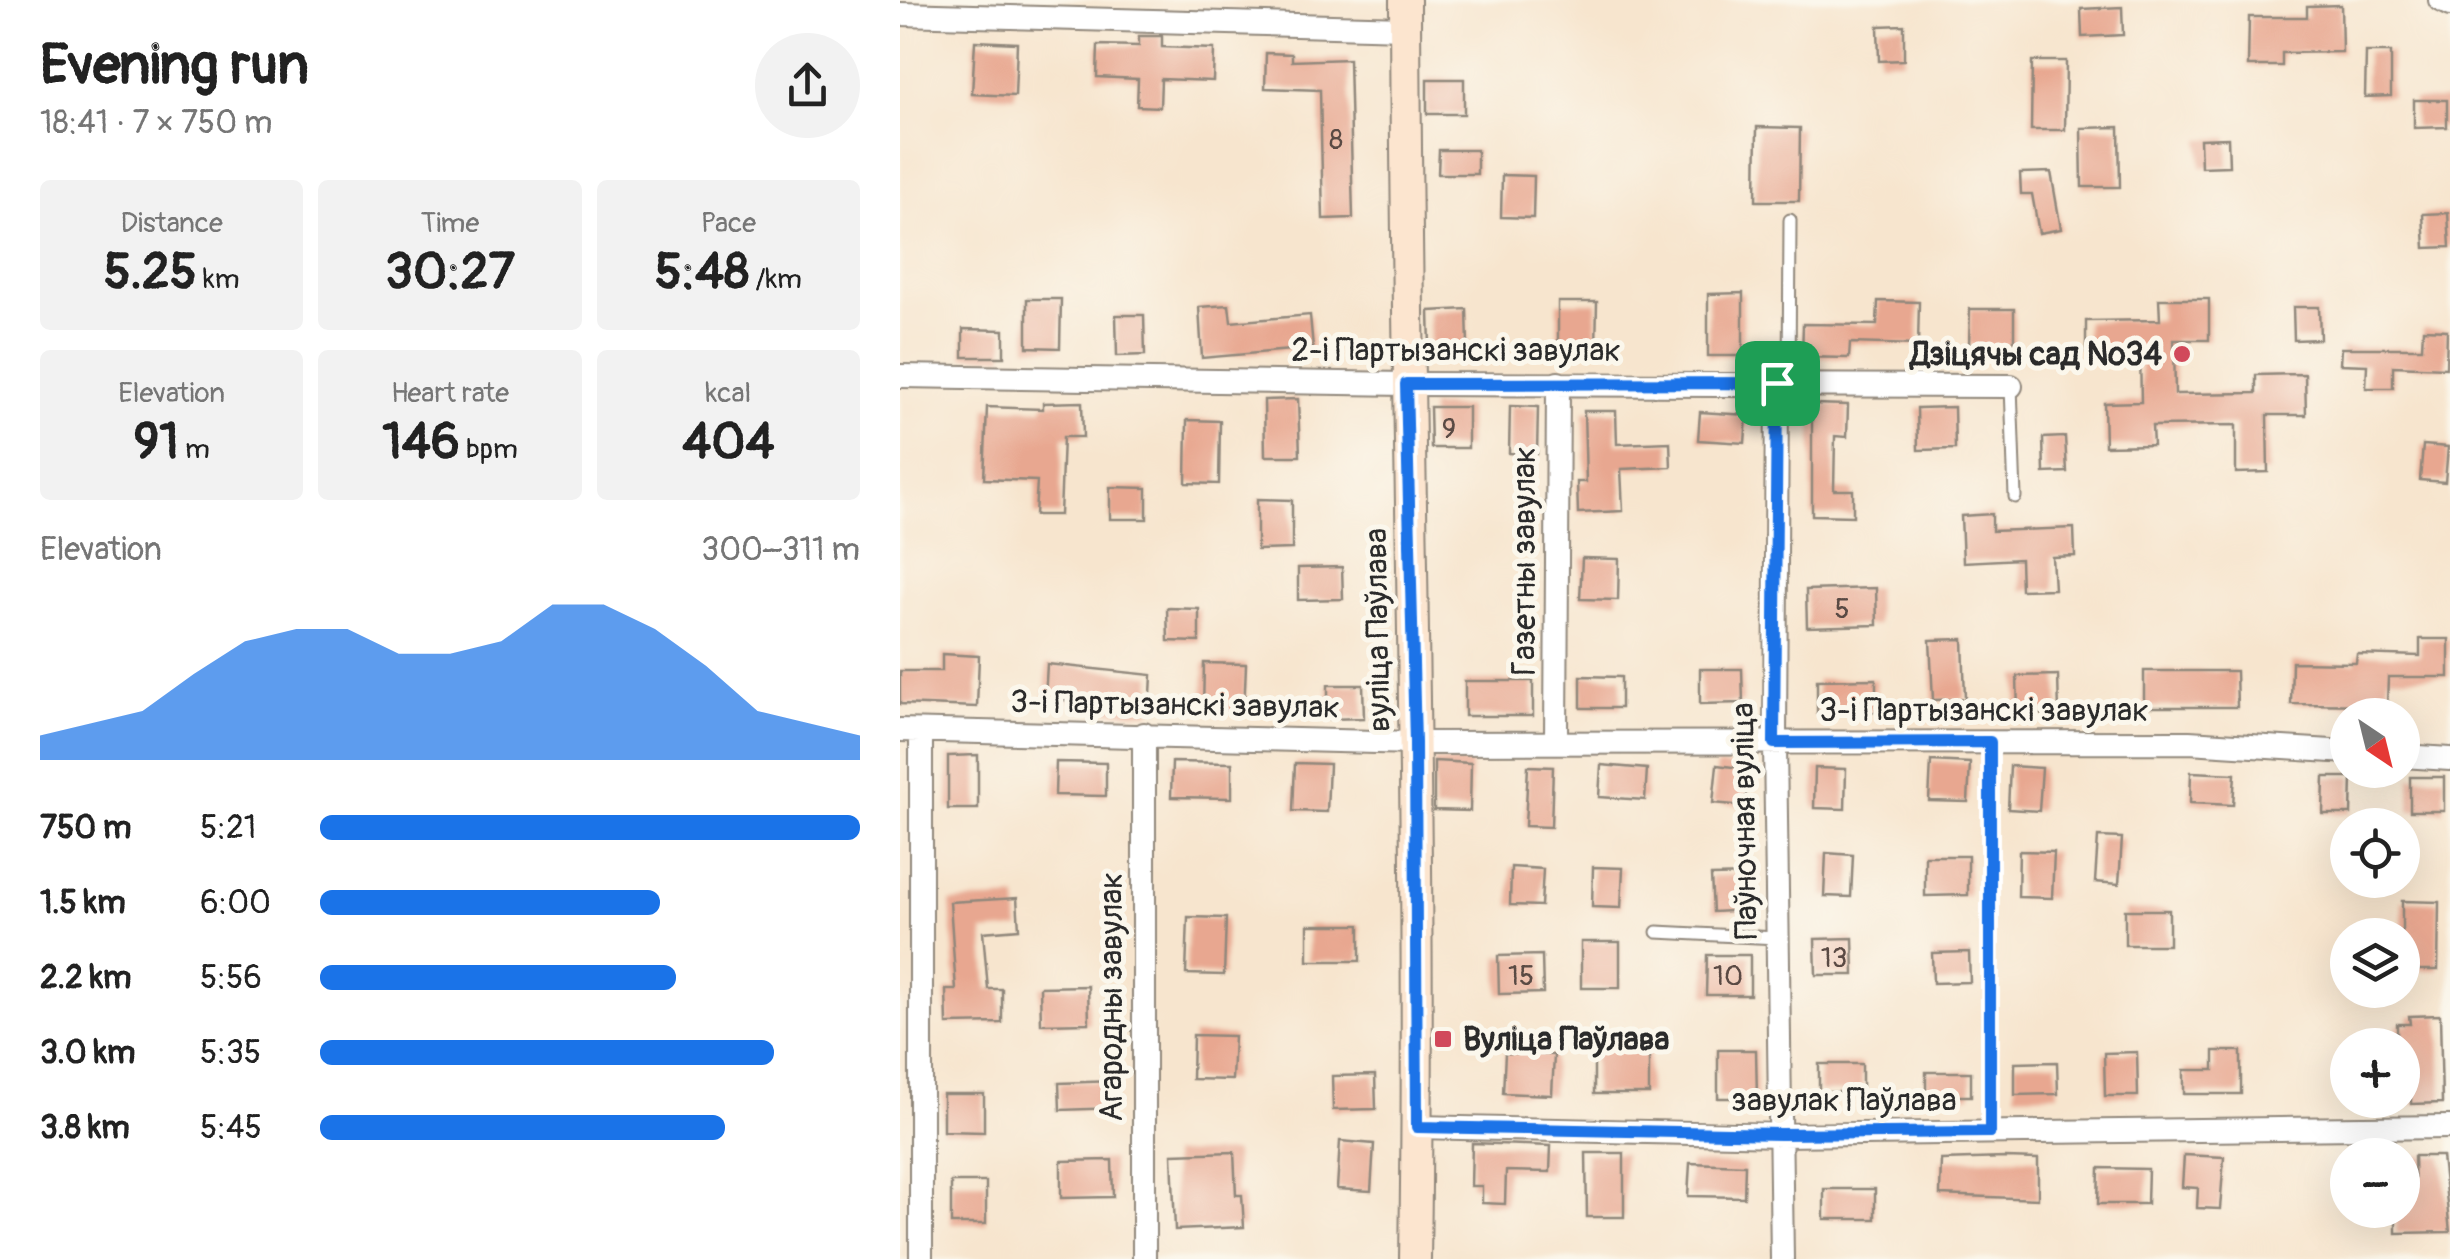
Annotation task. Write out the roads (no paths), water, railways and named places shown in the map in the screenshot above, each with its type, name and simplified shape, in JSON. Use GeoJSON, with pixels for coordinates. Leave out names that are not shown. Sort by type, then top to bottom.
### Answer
{"type":"FeatureCollection","features":[{"type":"Feature","properties":{"kind":"street"},"geometry":{"type":"LineString","coordinates":[[2440,0],[2450,5]]}},
{"type":"Feature","properties":{"kind":"street"},"geometry":{"type":"LineString","coordinates":[[900,14],[1405,14]]}},
{"type":"Feature","properties":{"kind":"street","name":"вуліца Паўлава"},"geometry":{"type":"LineString","coordinates":[[1405,14],[1406,384],[1415,743],[1415,1259]]}},
{"type":"Feature","properties":{"kind":"street","name":"2-і Партызанскі завулак"},"geometry":{"type":"LineString","coordinates":[[900,376],[1406,384],[2011,386]]}},
{"type":"Feature","properties":{"kind":"street","name":"Газетны завулак"},"geometry":{"type":"LineString","coordinates":[[1556,740],[1558,383]]}},
{"type":"Feature","properties":{"kind":"street","name":"Паўночная вуліца"},"geometry":{"type":"LineString","coordinates":[[1782,1259],[1774,743],[1783,383]]}},
{"type":"Feature","properties":{"kind":"street"},"geometry":{"type":"LineString","coordinates":[[910,731],[920,1259]]}},
{"type":"Feature","properties":{"kind":"street","name":"3-і Партызанскі завулак"},"geometry":{"type":"LineString","coordinates":[[910,731],[1415,743],[2189,742],[2330,751]]}},
{"type":"Feature","properties":{"kind":"street","name":"Агародны завулак"},"geometry":{"type":"LineString","coordinates":[[1144,734],[1144,1259]]}},
{"type":"Feature","properties":{"kind":"street"},"geometry":{"type":"LineString","coordinates":[[2420,757],[2450,759]]}},
{"type":"Feature","properties":{"kind":"street","name":"завулак Паўлава"},"geometry":{"type":"LineString","coordinates":[[1417,1127],[1780,1134],[2450,1127]]}},
{"type":"Feature","properties":{"kind":"lane"},"geometry":{"type":"LineString","coordinates":[[1783,383],[1790,220]]}},
{"type":"Feature","properties":{"kind":"lane"},"geometry":{"type":"LineString","coordinates":[[2011,386],[2015,497]]}},
{"type":"Feature","properties":{"kind":"lane"},"geometry":{"type":"LineString","coordinates":[[1990,742],[1990,1132]]}},
{"type":"Feature","properties":{"kind":"lane"},"geometry":{"type":"LineString","coordinates":[[1656,932],[1778,938]]}},
{"type":"Feature","properties":{"kind":"place","name":"Дзіцячы сад №34"},"geometry":{"type":"Point","coordinates":[2182,354]}},
{"type":"Feature","properties":{"kind":"place","name":"Вуліца Паўлава"},"geometry":{"type":"Point","coordinates":[1443,1039]}}]}
